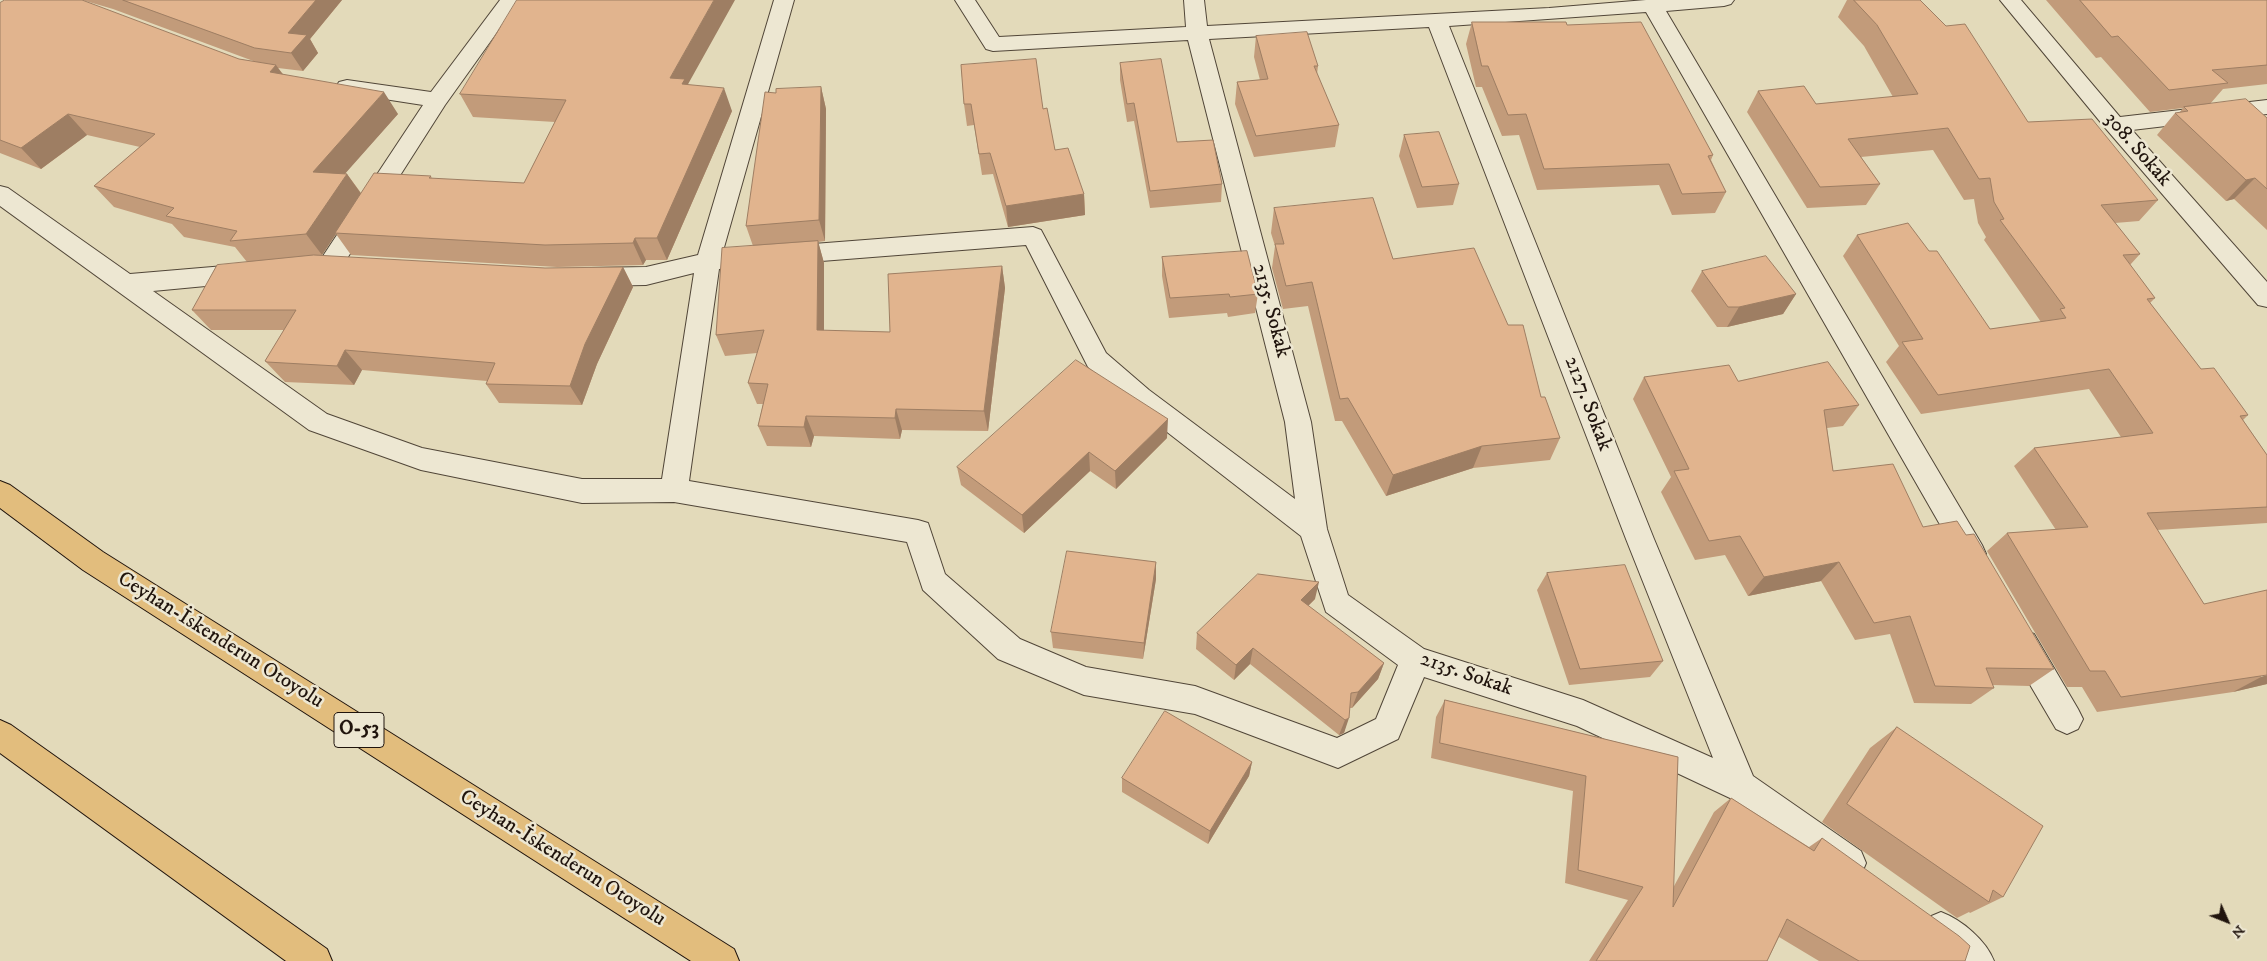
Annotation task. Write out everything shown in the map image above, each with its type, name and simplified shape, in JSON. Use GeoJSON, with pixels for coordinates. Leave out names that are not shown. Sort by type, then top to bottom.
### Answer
{"type":"FeatureCollection","features":[{"type":"Feature","properties":{"kind":"highway","name":"Ceyhan-İskenderun Otoyolu"},"geometry":{"type":"LineString","coordinates":[[0,493],[93,561],[722,961]]}},
{"type":"Feature","properties":{"kind":"highway"},"geometry":{"type":"LineString","coordinates":[[0,735],[315,961]]}},
{"type":"Feature","properties":{"kind":"street"},"geometry":{"type":"LineString","coordinates":[[360,267],[320,266],[510,0]]}},
{"type":"Feature","properties":{"kind":"street"},"geometry":{"type":"LineString","coordinates":[[674,490],[708,261],[784,0]]}},
{"type":"Feature","properties":{"kind":"street"},"geometry":{"type":"LineString","coordinates":[[965,0],[993,44],[1436,19],[1546,7],[1652,5],[1724,0]]}},
{"type":"Feature","properties":{"kind":"street","name":"2135. Sokak"},"geometry":{"type":"LineString","coordinates":[[1194,0],[1197,33],[1298,422],[1313,528],[1336,603],[1415,660],[1583,714],[1741,786],[1868,877]]}},
{"type":"Feature","properties":{"kind":"street","name":"308. Sokak"},"geometry":{"type":"LineString","coordinates":[[2010,0],[2114,125],[2266,295]]}},
{"type":"Feature","properties":{"kind":"street"},"geometry":{"type":"LineString","coordinates":[[1652,5],[1982,573]]}},
{"type":"Feature","properties":{"kind":"street","name":"2127. Sokak"},"geometry":{"type":"LineString","coordinates":[[1436,19],[1640,540],[1741,786]]}},
{"type":"Feature","properties":{"kind":"street"},"geometry":{"type":"LineString","coordinates":[[330,84],[437,100]]}},
{"type":"Feature","properties":{"kind":"street"},"geometry":{"type":"LineString","coordinates":[[2114,125],[2267,107]]}},
{"type":"Feature","properties":{"kind":"street"},"geometry":{"type":"LineString","coordinates":[[0,194],[318,422],[421,459],[582,491],[674,490],[918,532],[933,581],[1009,649],[1084,681],[1195,700],[1338,754],[1387,729],[1415,660]]}},
{"type":"Feature","properties":{"kind":"street"},"geometry":{"type":"LineString","coordinates":[[567,278],[646,276],[708,261],[1033,236],[1096,360],[1140,397],[1313,528]]}},
{"type":"Feature","properties":{"kind":"street"},"geometry":{"type":"LineString","coordinates":[[125,284],[271,271]]}},
{"type":"Feature","properties":{"kind":"street"},"geometry":{"type":"LineString","coordinates":[[2012,625],[2067,719]]}},
{"type":"Feature","properties":{"kind":"street"},"geometry":{"type":"LineString","coordinates":[[1916,911],[1948,934],[1977,961]]}},
{"type":"Feature","properties":{"kind":"building"},"geometry":{"type":"Polygon","coordinates":[[[5,0],[82,0],[239,59],[276,65],[270,72],[384,92],[313,172],[347,174],[306,234],[230,241],[237,231],[166,216],[174,208],[94,186],[155,134],[68,114],[21,148],[0,140],[0,3],[5,0]]]}},
{"type":"Feature","properties":{"kind":"building"},"geometry":{"type":"Polygon","coordinates":[[[123,0],[316,0],[288,33],[307,35],[291,53],[255,48],[123,0]]]}},
{"type":"Feature","properties":{"kind":"building"},"geometry":{"type":"Polygon","coordinates":[[[517,0],[714,0],[670,78],[685,79],[682,84],[724,88],[657,238],[635,238],[633,243],[545,245],[335,233],[374,173],[524,183],[566,100],[460,94],[517,0]]]}},
{"type":"Feature","properties":{"kind":"building"},"geometry":{"type":"Polygon","coordinates":[[[1854,0],[1920,0],[1946,26],[1965,24],[2028,122],[2092,119],[2158,200],[2101,205],[2140,254],[2123,255],[2155,298],[2147,299],[2201,369],[2214,368],[2248,415],[2240,416],[2267,455],[2267,507],[2147,513],[2204,604],[2267,590],[2267,675],[2121,697],[2105,671],[2090,671],[2007,533],[2088,527],[2034,448],[2153,433],[2109,369],[1938,395],[1902,342],[1923,339],[1857,235],[1908,223],[1929,251],[1937,251],[1990,329],[2066,318],[2060,309],[2065,308],[2000,220],[2004,219],[1994,202],[1990,178],[1979,179],[1948,128],[1848,139],[1880,184],[1820,187],[1758,91],[1804,86],[1816,104],[1918,94],[1877,25],[1854,0]]]}},
{"type":"Feature","properties":{"kind":"building"},"geometry":{"type":"Polygon","coordinates":[[[2080,0],[2267,0],[2267,65],[2212,70],[2228,83],[2169,90],[2118,36],[2112,37],[2080,0]]]}},
{"type":"Feature","properties":{"kind":"building"},"geometry":{"type":"Polygon","coordinates":[[[1472,22],[1566,22],[1567,25],[1641,22],[1713,155],[1708,156],[1726,192],[1682,194],[1669,164],[1544,169],[1526,114],[1508,115],[1488,66],[1482,66],[1472,22]]]}},
{"type":"Feature","properties":{"kind":"building"},"geometry":{"type":"Polygon","coordinates":[[[1307,32],[1318,66],[1314,66],[1339,125],[1256,136],[1237,82],[1268,79],[1256,36],[1307,32]]]}},
{"type":"Feature","properties":{"kind":"building"},"geometry":{"type":"Polygon","coordinates":[[[1036,59],[1043,109],[1047,108],[1055,150],[1068,148],[1084,194],[1006,206],[990,153],[979,154],[971,104],[964,104],[961,65],[1036,59]]]}},
{"type":"Feature","properties":{"kind":"building"},"geometry":{"type":"Polygon","coordinates":[[[1161,59],[1177,142],[1213,140],[1222,184],[1150,191],[1134,103],[1127,104],[1120,63],[1161,59]]]}},
{"type":"Feature","properties":{"kind":"building"},"geometry":{"type":"Polygon","coordinates":[[[821,87],[819,220],[746,226],[765,92],[776,93],[776,89],[821,87]]]}},
{"type":"Feature","properties":{"kind":"building"},"geometry":{"type":"Polygon","coordinates":[[[2246,99],[2267,118],[2267,189],[2255,178],[2246,180],[2175,113],[2188,111],[2184,107],[2246,99]]]}},
{"type":"Feature","properties":{"kind":"building"},"geometry":{"type":"Polygon","coordinates":[[[1439,132],[1459,184],[1422,187],[1404,135],[1439,132]]]}},
{"type":"Feature","properties":{"kind":"building"},"geometry":{"type":"Polygon","coordinates":[[[1373,198],[1393,259],[1474,248],[1508,325],[1523,325],[1541,397],[1545,397],[1560,438],[1482,446],[1393,475],[1348,398],[1340,399],[1312,282],[1286,286],[1275,244],[1284,244],[1274,208],[1373,198]]]}},
{"type":"Feature","properties":{"kind":"building"},"geometry":{"type":"Polygon","coordinates":[[[818,241],[817,330],[890,332],[888,274],[1002,266],[984,411],[896,409],[895,418],[806,416],[804,427],[758,426],[768,384],[748,383],[764,330],[716,335],[722,248],[818,241]]]}},
{"type":"Feature","properties":{"kind":"building"},"geometry":{"type":"Polygon","coordinates":[[[1247,251],[1258,294],[1230,297],[1229,294],[1170,298],[1162,257],[1247,251]]]}},
{"type":"Feature","properties":{"kind":"building"},"geometry":{"type":"Polygon","coordinates":[[[314,255],[545,268],[623,267],[585,344],[570,386],[486,384],[495,363],[345,350],[337,366],[267,362],[265,361],[296,310],[192,310],[217,265],[314,255]]]}},
{"type":"Feature","properties":{"kind":"building"},"geometry":{"type":"Polygon","coordinates":[[[1766,256],[1796,294],[1739,307],[1728,307],[1702,271],[1766,256]]]}},
{"type":"Feature","properties":{"kind":"building"},"geometry":{"type":"Polygon","coordinates":[[[1076,360],[1168,419],[1115,471],[1089,452],[1022,515],[957,467],[1076,360]]]}},
{"type":"Feature","properties":{"kind":"building"},"geometry":{"type":"Polygon","coordinates":[[[1828,362],[1859,405],[1824,410],[1833,471],[1893,464],[1923,527],[1957,521],[1966,535],[1974,534],[2054,669],[1986,668],[1994,688],[1935,686],[1910,616],[1874,623],[1839,562],[1764,577],[1740,536],[1709,541],[1674,471],[1689,469],[1644,377],[1729,365],[1738,381],[1828,362]]]}},
{"type":"Feature","properties":{"kind":"building"},"geometry":{"type":"Polygon","coordinates":[[[1067,551],[1156,562],[1144,643],[1051,632],[1067,551]]]}},
{"type":"Feature","properties":{"kind":"building"},"geometry":{"type":"Polygon","coordinates":[[[1625,565],[1663,661],[1580,669],[1547,573],[1625,565]]]}},
{"type":"Feature","properties":{"kind":"building"},"geometry":{"type":"Polygon","coordinates":[[[1258,574],[1319,582],[1301,600],[1384,663],[1358,692],[1351,693],[1349,718],[1345,720],[1253,648],[1236,665],[1197,633],[1258,574]]]}},
{"type":"Feature","properties":{"kind":"building"},"geometry":{"type":"Polygon","coordinates":[[[1445,700],[1678,757],[1673,907],[1731,798],[1814,851],[1822,838],[1959,936],[1970,946],[1965,961],[1859,961],[1787,919],[1767,961],[1596,961],[1643,887],[1578,870],[1586,776],[1440,743],[1445,700]]]}},
{"type":"Feature","properties":{"kind":"building"},"geometry":{"type":"Polygon","coordinates":[[[1165,711],[1252,762],[1210,831],[1122,778],[1165,711]]]}},
{"type":"Feature","properties":{"kind":"building"},"geometry":{"type":"Polygon","coordinates":[[[1897,727],[2043,826],[2003,897],[1993,890],[1989,902],[1847,804],[1897,727]]]}}]}
